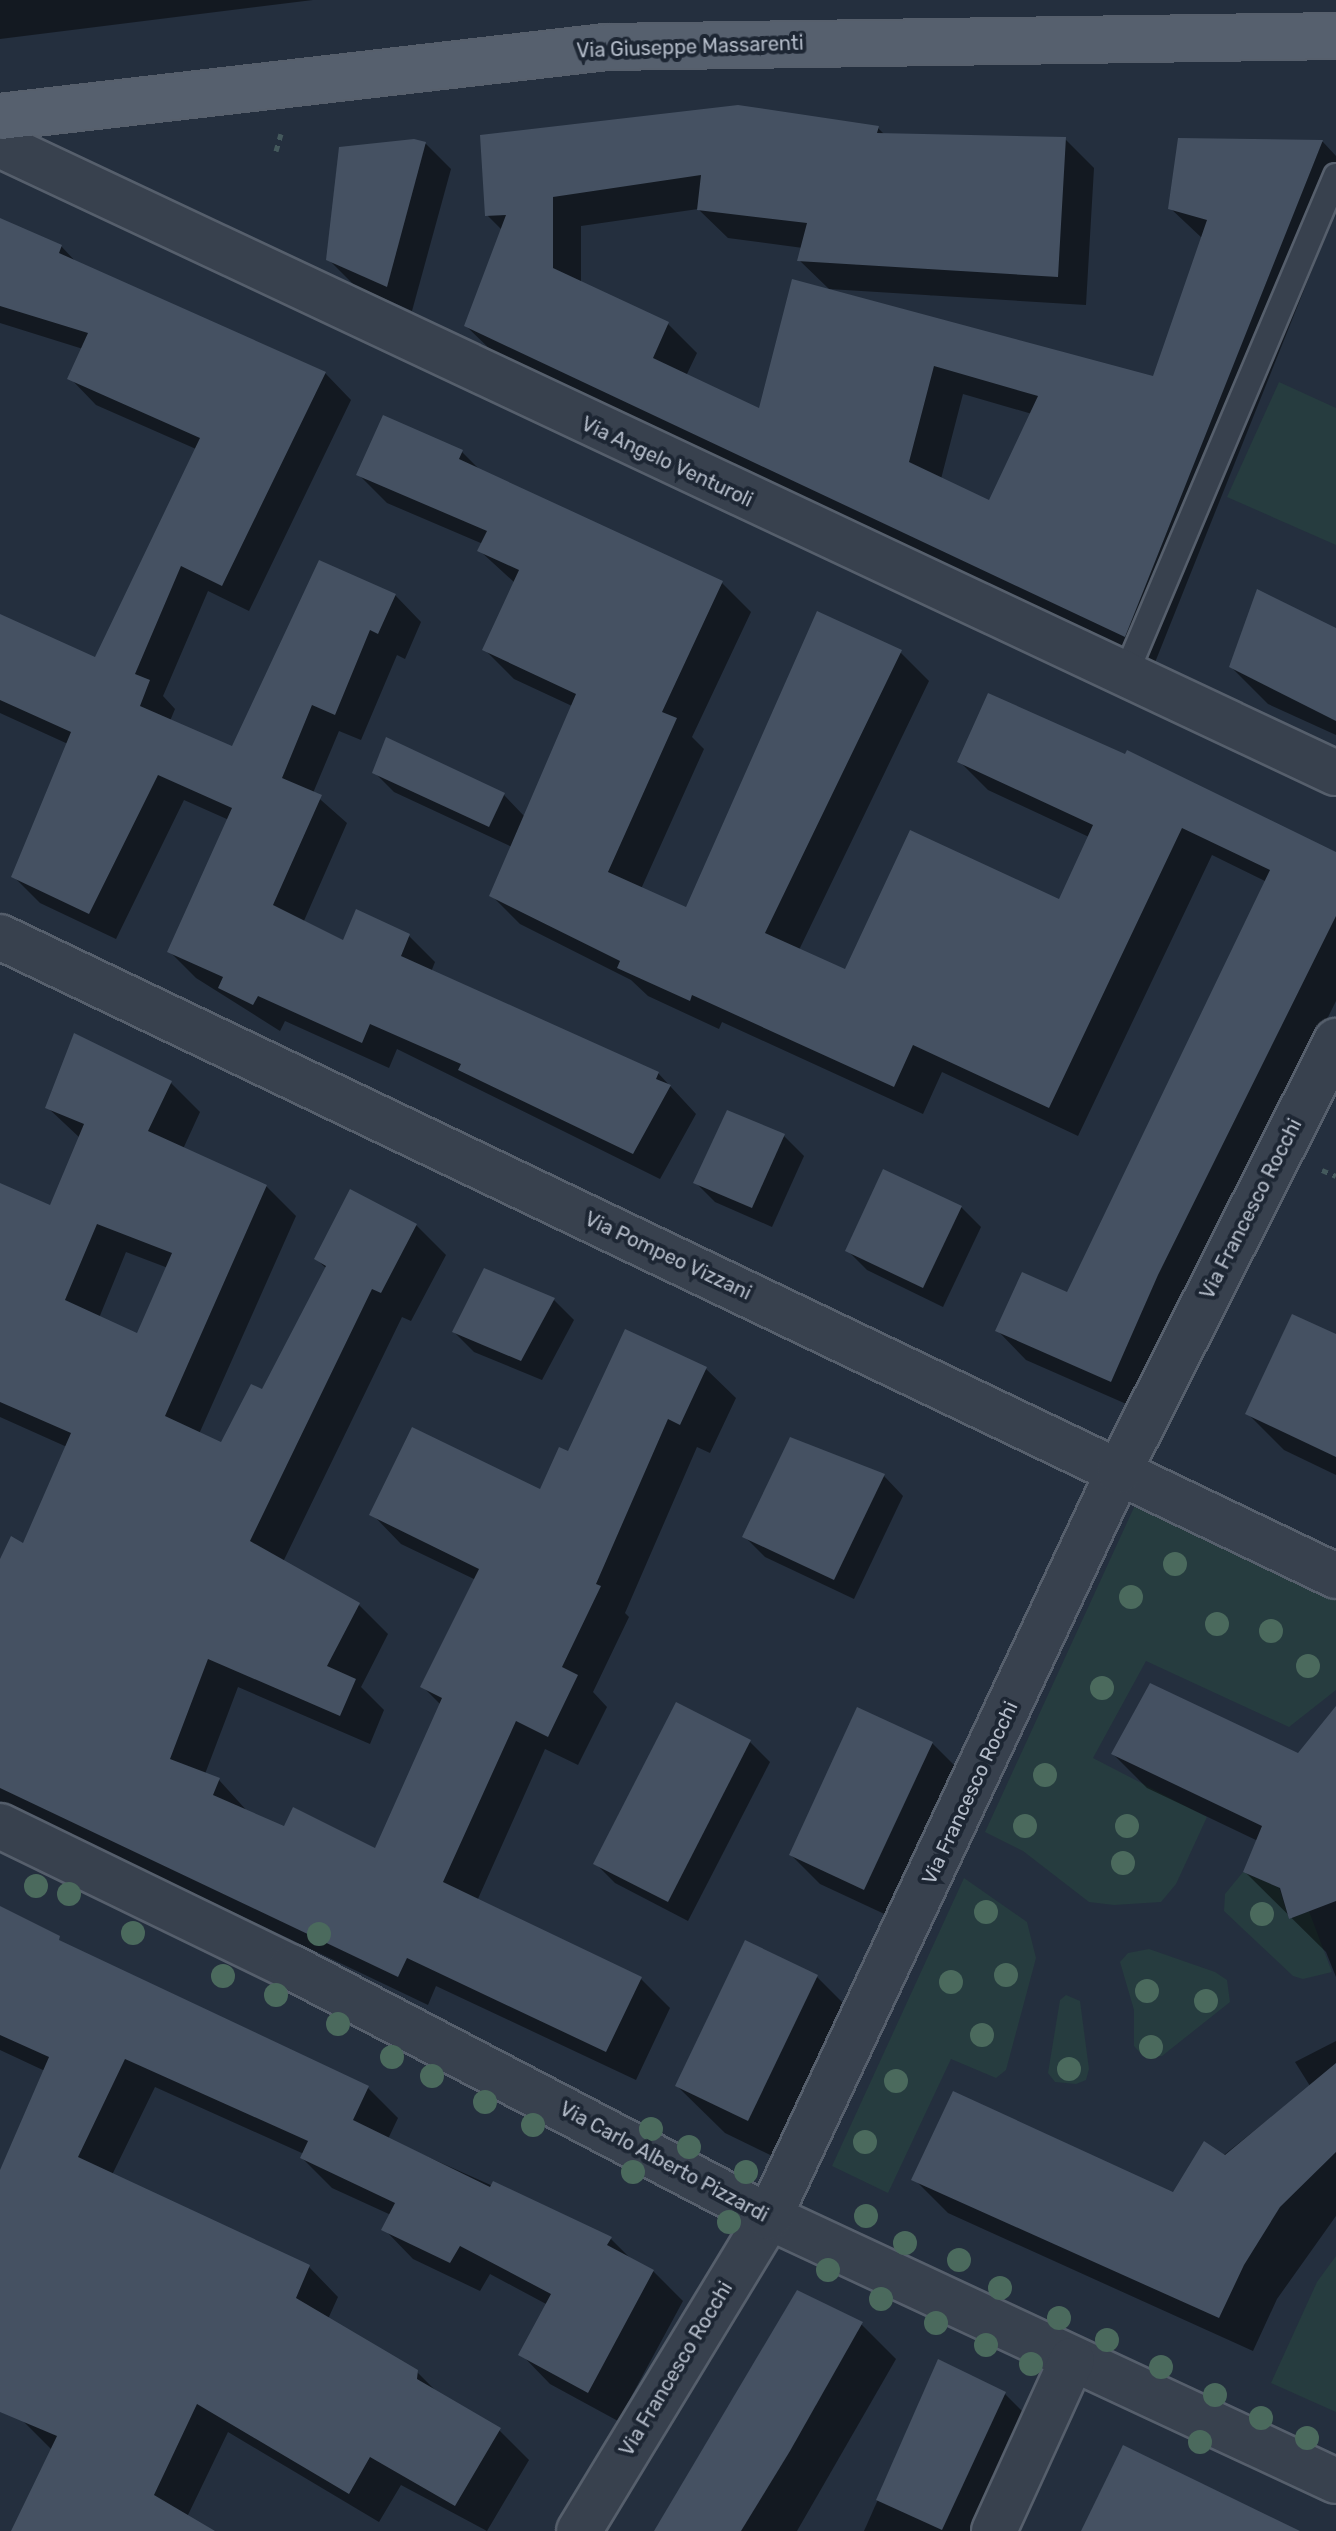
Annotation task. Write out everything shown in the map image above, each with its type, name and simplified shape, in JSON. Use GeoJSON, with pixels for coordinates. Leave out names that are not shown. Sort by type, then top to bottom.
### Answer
{"type":"FeatureCollection","features":[{"type":"Feature","properties":{"kind":"main road","name":"Via Giuseppe Massarenti"},"geometry":{"type":"LineString","coordinates":[[0,117],[606,47],[1336,36]]}},
{"type":"Feature","properties":{"kind":"street","name":"Via Angelo Venturoli"},"geometry":{"type":"LineString","coordinates":[[0,145],[1124,678],[1336,773]]}},
{"type":"Feature","properties":{"kind":"street","name":"Via Pompeo Vizzani"},"geometry":{"type":"LineString","coordinates":[[0,937],[1336,1576]]}},
{"type":"Feature","properties":{"kind":"street","name":"Via Francesco Rocchi"},"geometry":{"type":"LineString","coordinates":[[579,2531],[769,2217],[1119,1471],[1336,1041]]}},
{"type":"Feature","properties":{"kind":"street","name":"Via Carlo Alberto Pizzardi"},"geometry":{"type":"LineString","coordinates":[[0,1826],[291,1967],[769,2217],[1336,2481]]}},
{"type":"Feature","properties":{"kind":"street"},"geometry":{"type":"LineString","coordinates":[[994,2531],[1072,2360]]}},
{"type":"Feature","properties":{"kind":"lane"},"geometry":{"type":"LineString","coordinates":[[1124,678],[1336,176]]}},
{"type":"Feature","properties":{"kind":"path"},"geometry":{"type":"LineString","coordinates":[[276,151],[281,131]]}},
{"type":"Feature","properties":{"kind":"green space"},"geometry":{"type":"Polygon","coordinates":[[[1279,382],[1336,408],[1336,545],[1227,497],[1279,382]]]}},
{"type":"Feature","properties":{"kind":"green space"},"geometry":{"type":"Polygon","coordinates":[[[1136,1503],[1336,1598],[1336,1690],[1289,1727],[1146,1661],[1093,1758],[1207,1817],[1176,1884],[1161,1902],[1114,1905],[1089,1902],[1023,1851],[985,1832],[1136,1503]]]}},
{"type":"Feature","properties":{"kind":"green space"},"geometry":{"type":"Polygon","coordinates":[[[1269,1855],[1289,1919],[1309,1911],[1332,1972],[1303,1979],[1293,1976],[1224,1911],[1225,1894],[1243,1872],[1259,1879],[1269,1855]]]}},
{"type":"Feature","properties":{"kind":"green space"},"geometry":{"type":"Polygon","coordinates":[[[964,1878],[1027,1922],[1036,1958],[1006,2070],[996,2078],[951,2059],[888,2193],[832,2166],[964,1878]]]}},
{"type":"Feature","properties":{"kind":"green space"},"geometry":{"type":"Polygon","coordinates":[[[1149,1949],[1215,1972],[1227,1980],[1230,2002],[1162,2056],[1144,2057],[1134,2046],[1134,2010],[1120,1962],[1128,1953],[1149,1949]]]}},
{"type":"Feature","properties":{"kind":"green space"},"geometry":{"type":"Polygon","coordinates":[[[1066,1995],[1080,2001],[1089,2069],[1086,2080],[1076,2084],[1055,2082],[1048,2073],[1060,2000],[1066,1995]]]}},
{"type":"Feature","properties":{"kind":"green space"},"geometry":{"type":"Polygon","coordinates":[[[1336,2256],[1336,2412],[1271,2383],[1317,2282],[1336,2256]]]}},
{"type":"Feature","properties":{"kind":"building"},"geometry":{"type":"Polygon","coordinates":[[[738,105],[879,126],[877,133],[1066,137],[1058,277],[797,261],[807,223],[697,210],[701,175],[553,197],[553,268],[669,322],[653,358],[759,408],[792,279],[1153,376],[1207,220],[1168,209],[1178,138],[1323,140],[1125,637],[464,326],[506,215],[485,216],[480,135],[738,105]],[[934,366],[909,462],[989,500],[1038,396],[934,366]]]}},
{"type":"Feature","properties":{"kind":"building"},"geometry":{"type":"Polygon","coordinates":[[[414,139],[426,142],[387,287],[326,260],[339,147],[414,139]]]}},
{"type":"Feature","properties":{"kind":"building"},"geometry":{"type":"Polygon","coordinates":[[[0,218],[62,245],[59,253],[326,372],[222,586],[181,566],[135,674],[150,680],[140,706],[232,746],[319,560],[396,594],[378,634],[370,630],[335,715],[312,705],[282,778],[322,795],[273,905],[343,940],[356,909],[410,934],[401,956],[659,1072],[656,1079],[671,1085],[633,1154],[458,1070],[461,1064],[370,1024],[362,1043],[258,996],[253,1005],[218,988],[223,977],[167,952],[232,808],[158,775],[89,914],[11,877],[71,732],[0,700],[0,614],[95,657],[200,438],[67,379],[88,333],[0,306],[0,218]]]}},
{"type":"Feature","properties":{"kind":"building"},"geometry":{"type":"Polygon","coordinates":[[[383,415],[463,450],[459,459],[723,581],[662,712],[677,718],[608,872],[686,907],[817,611],[902,650],[765,933],[845,969],[910,830],[1059,899],[1093,825],[957,762],[988,693],[1125,754],[1127,750],[1336,852],[1336,916],[1158,1275],[1111,1382],[995,1331],[1022,1272],[1067,1292],[1270,870],[1182,828],[1049,1108],[913,1045],[894,1087],[692,995],[690,1001],[617,968],[620,961],[489,896],[576,694],[482,650],[519,570],[477,551],[487,531],[356,475],[383,415]]]}},
{"type":"Feature","properties":{"kind":"building"},"geometry":{"type":"Polygon","coordinates":[[[1257,589],[1336,628],[1336,721],[1229,667],[1257,589]]]}},
{"type":"Feature","properties":{"kind":"building"},"geometry":{"type":"Polygon","coordinates":[[[386,737],[505,793],[489,827],[372,773],[386,737]]]}},
{"type":"Feature","properties":{"kind":"building"},"geometry":{"type":"Polygon","coordinates":[[[74,1033],[172,1081],[148,1131],[267,1185],[165,1416],[221,1442],[251,1384],[262,1389],[326,1266],[314,1259],[350,1189],[417,1224],[381,1293],[372,1289],[250,1541],[360,1603],[327,1666],[356,1679],[340,1716],[208,1659],[170,1759],[220,1778],[213,1795],[284,1826],[293,1807],[375,1848],[442,1698],[420,1687],[479,1569],[369,1515],[412,1427],[540,1489],[559,1447],[568,1451],[625,1329],[707,1367],[680,1425],[668,1419],[596,1584],[601,1586],[562,1667],[578,1675],[548,1737],[516,1721],[443,1882],[642,1977],[606,2052],[407,1958],[398,1977],[0,1788],[0,1559],[11,1536],[23,1543],[71,1433],[0,1402],[0,1183],[50,1205],[84,1124],[45,1108],[74,1033]],[[97,1224],[65,1300],[137,1333],[172,1253],[97,1224]]]}},
{"type":"Feature","properties":{"kind":"building"},"geometry":{"type":"Polygon","coordinates":[[[727,1110],[785,1134],[752,1208],[693,1183],[727,1110]]]}},
{"type":"Feature","properties":{"kind":"building"},"geometry":{"type":"Polygon","coordinates":[[[883,1169],[962,1206],[923,1288],[845,1251],[883,1169]]]}},
{"type":"Feature","properties":{"kind":"building"},"geometry":{"type":"Polygon","coordinates":[[[484,1268],[555,1298],[521,1361],[452,1332],[484,1268]]]}},
{"type":"Feature","properties":{"kind":"building"},"geometry":{"type":"Polygon","coordinates":[[[1292,1314],[1336,1334],[1336,1457],[1245,1414],[1292,1314]]]}},
{"type":"Feature","properties":{"kind":"building"},"geometry":{"type":"Polygon","coordinates":[[[790,1437],[885,1474],[834,1580],[742,1537],[790,1437]]]}},
{"type":"Feature","properties":{"kind":"building"},"geometry":{"type":"Polygon","coordinates":[[[1150,1683],[1298,1753],[1336,1706],[1336,1901],[1289,1919],[1280,1888],[1243,1872],[1262,1826],[1111,1754],[1150,1683]]]}},
{"type":"Feature","properties":{"kind":"building"},"geometry":{"type":"Polygon","coordinates":[[[676,1702],[751,1740],[668,1902],[593,1864],[676,1702]]]}},
{"type":"Feature","properties":{"kind":"building"},"geometry":{"type":"Polygon","coordinates":[[[857,1707],[933,1742],[864,1890],[789,1855],[857,1707]]]}},
{"type":"Feature","properties":{"kind":"building"},"geometry":{"type":"Polygon","coordinates":[[[0,1906],[60,1936],[59,1940],[369,2086],[353,2120],[490,2187],[493,2181],[612,2237],[607,2245],[654,2270],[588,2393],[518,2355],[551,2294],[460,2246],[450,2263],[381,2230],[395,2203],[300,2158],[308,2141],[125,2059],[78,2157],[310,2265],[296,2298],[418,2370],[417,2379],[501,2428],[455,2506],[370,2457],[349,2494],[197,2404],[154,2495],[215,2531],[11,2531],[57,2436],[0,2412],[0,2170],[49,2057],[0,2035],[0,1906]]]}},
{"type":"Feature","properties":{"kind":"building"},"geometry":{"type":"Polygon","coordinates":[[[745,1940],[818,1975],[748,2121],[675,2086],[745,1940]]]}},
{"type":"Feature","properties":{"kind":"building"},"geometry":{"type":"Polygon","coordinates":[[[1336,2063],[1336,2152],[1280,2207],[1244,2265],[1219,2318],[911,2180],[953,2091],[1173,2192],[1204,2141],[1225,2155],[1336,2063]]]}},
{"type":"Feature","properties":{"kind":"building"},"geometry":{"type":"Polygon","coordinates":[[[797,2290],[863,2322],[790,2451],[741,2531],[654,2531],[797,2290]]]}},
{"type":"Feature","properties":{"kind":"building"},"geometry":{"type":"Polygon","coordinates":[[[938,2359],[1006,2392],[942,2530],[876,2500],[938,2359]]]}},
{"type":"Feature","properties":{"kind":"building"},"geometry":{"type":"Polygon","coordinates":[[[1123,2445],[1300,2531],[1081,2531],[1123,2445]]]}}]}
